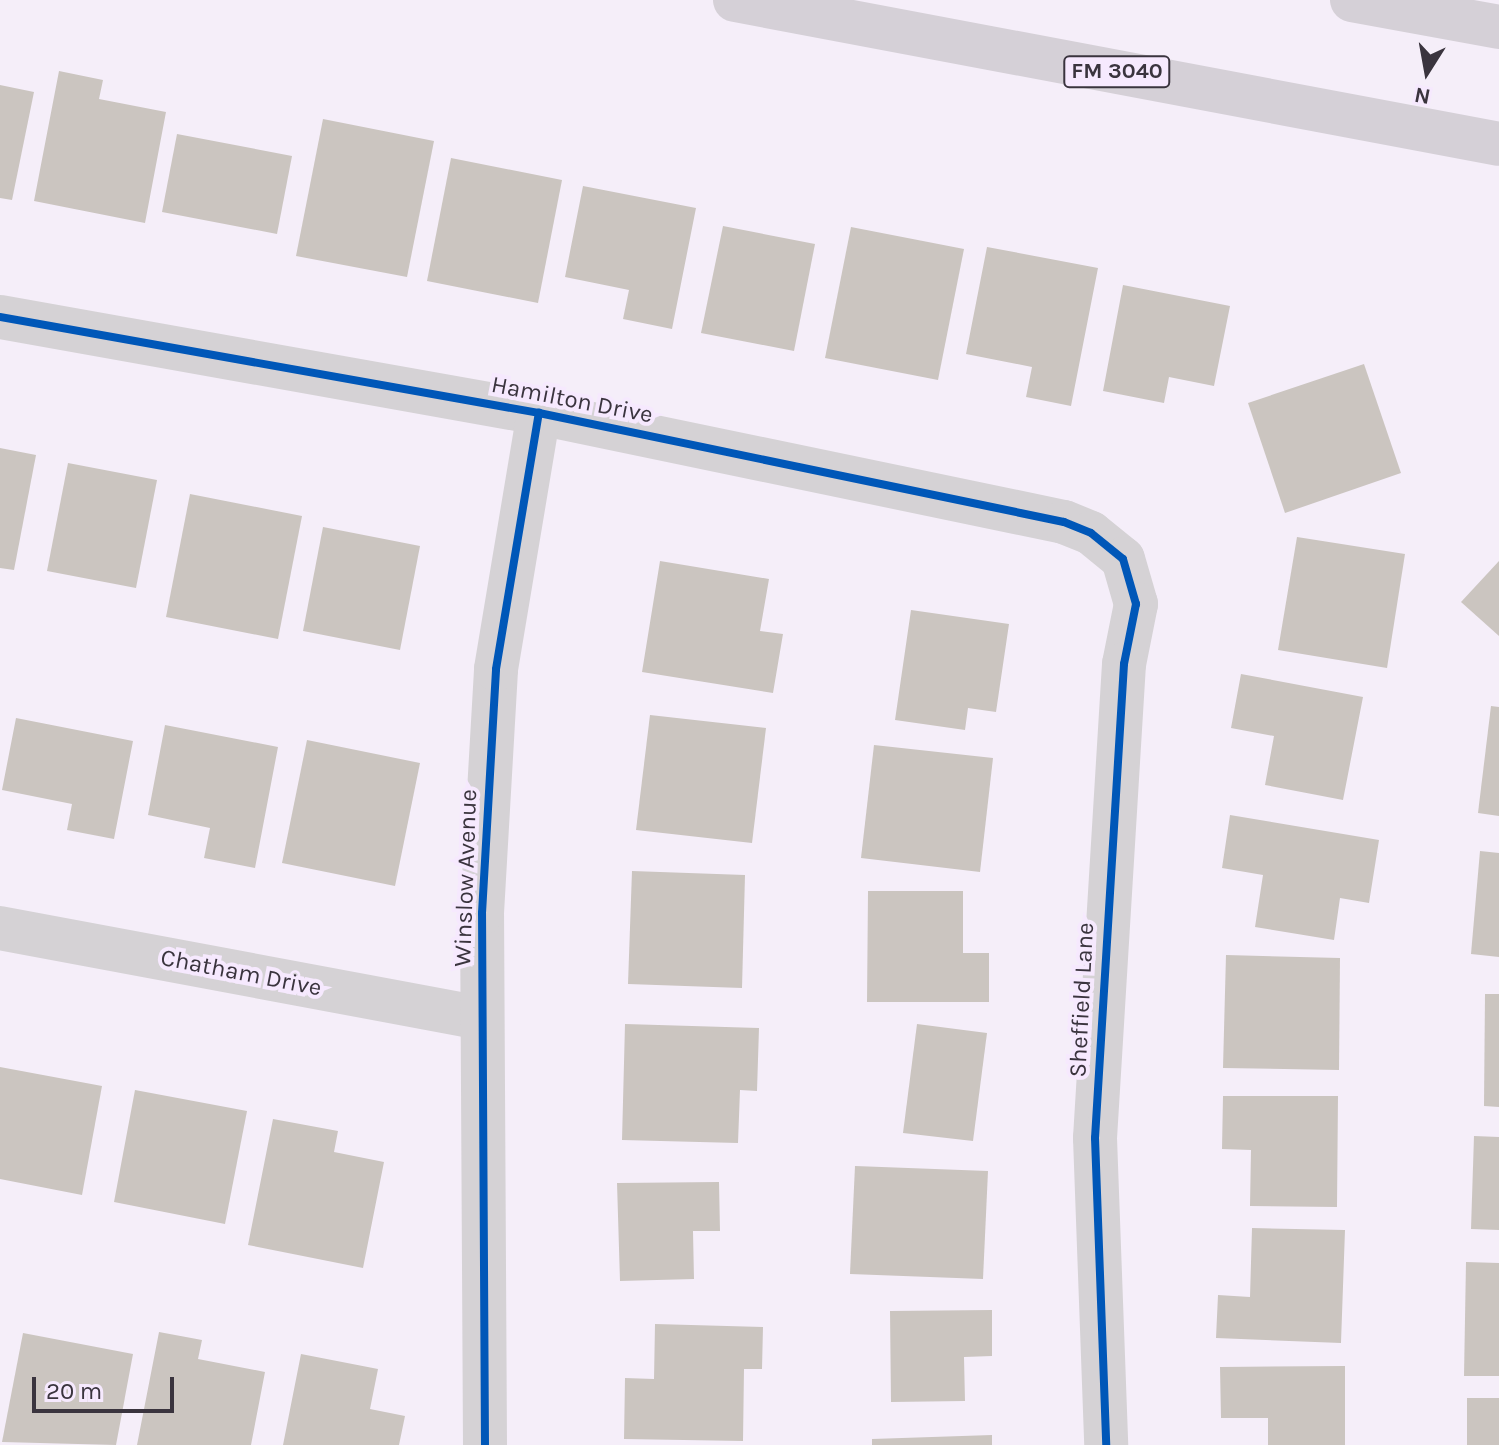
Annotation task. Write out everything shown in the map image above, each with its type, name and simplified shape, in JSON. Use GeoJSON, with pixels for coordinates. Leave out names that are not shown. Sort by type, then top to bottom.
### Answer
{"type":"FeatureCollection","features":[{"type":"Feature","properties":{"kind":"main road","name":"FM 3040"},"geometry":{"type":"LineString","coordinates":[[735,0],[1499,144]]}},
{"type":"Feature","properties":{"kind":"main road"},"geometry":{"type":"LineString","coordinates":[[1352,0],[1499,27]]}},
{"type":"Feature","properties":{"kind":"street","name":"Hamilton Drive"},"geometry":{"type":"LineString","coordinates":[[0,317],[539,413],[1064,522],[1091,533],[1123,559]]}},
{"type":"Feature","properties":{"kind":"street","name":"Winslow Avenue"},"geometry":{"type":"LineString","coordinates":[[485,1445],[482,1018],[496,669],[539,413]]}},
{"type":"Feature","properties":{"kind":"street","name":"Sheffield Lane"},"geometry":{"type":"LineString","coordinates":[[1106,1445],[1095,1138],[1124,664],[1136,604],[1123,559]]}},
{"type":"Feature","properties":{"kind":"street","name":"Chatham Drive"},"geometry":{"type":"LineString","coordinates":[[0,928],[482,1018]]}},
{"type":"Feature","properties":{"kind":"building"},"geometry":{"type":"Polygon","coordinates":[[[59,71],[103,80],[99,99],[166,112],[145,223],[34,201],[59,71]]]}},
{"type":"Feature","properties":{"kind":"building"},"geometry":{"type":"Polygon","coordinates":[[[0,85],[34,92],[12,200],[0,198],[0,85]]]}},
{"type":"Feature","properties":{"kind":"building"},"geometry":{"type":"Polygon","coordinates":[[[323,119],[434,141],[407,277],[296,256],[323,119]]]}},
{"type":"Feature","properties":{"kind":"building"},"geometry":{"type":"Polygon","coordinates":[[[177,134],[292,156],[277,234],[162,212],[177,134]]]}},
{"type":"Feature","properties":{"kind":"building"},"geometry":{"type":"Polygon","coordinates":[[[451,158],[562,180],[538,303],[427,281],[451,158]]]}},
{"type":"Feature","properties":{"kind":"building"},"geometry":{"type":"Polygon","coordinates":[[[583,186],[696,208],[672,329],[623,319],[629,290],[565,277],[583,186]]]}},
{"type":"Feature","properties":{"kind":"building"},"geometry":{"type":"Polygon","coordinates":[[[723,226],[815,244],[794,351],[701,333],[723,226]]]}},
{"type":"Feature","properties":{"kind":"building"},"geometry":{"type":"Polygon","coordinates":[[[851,227],[964,249],[938,380],[825,358],[851,227]]]}},
{"type":"Feature","properties":{"kind":"building"},"geometry":{"type":"Polygon","coordinates":[[[987,247],[1098,268],[1071,406],[1026,397],[1032,367],[966,354],[987,247]]]}},
{"type":"Feature","properties":{"kind":"building"},"geometry":{"type":"Polygon","coordinates":[[[1123,285],[1230,306],[1214,386],[1169,377],[1164,403],[1103,391],[1123,285]]]}},
{"type":"Feature","properties":{"kind":"building"},"geometry":{"type":"Polygon","coordinates":[[[1364,364],[1401,473],[1285,513],[1248,403],[1364,364]]]}},
{"type":"Feature","properties":{"kind":"building"},"geometry":{"type":"Polygon","coordinates":[[[0,448],[36,455],[14,570],[0,568],[0,448]]]}},
{"type":"Feature","properties":{"kind":"building"},"geometry":{"type":"Polygon","coordinates":[[[68,463],[157,480],[136,588],[47,571],[68,463]]]}},
{"type":"Feature","properties":{"kind":"building"},"geometry":{"type":"Polygon","coordinates":[[[190,494],[302,516],[278,639],[166,617],[190,494]]]}},
{"type":"Feature","properties":{"kind":"building"},"geometry":{"type":"Polygon","coordinates":[[[323,527],[420,546],[400,650],[303,631],[323,527]]]}},
{"type":"Feature","properties":{"kind":"building"},"geometry":{"type":"Polygon","coordinates":[[[1297,537],[1405,554],[1387,668],[1278,650],[1297,537]]]}},
{"type":"Feature","properties":{"kind":"building"},"geometry":{"type":"Polygon","coordinates":[[[660,561],[769,579],[760,631],[783,634],[773,693],[642,672],[660,561]]]}},
{"type":"Feature","properties":{"kind":"building"},"geometry":{"type":"Polygon","coordinates":[[[1499,561],[1499,636],[1461,602],[1499,561]]]}},
{"type":"Feature","properties":{"kind":"building"},"geometry":{"type":"Polygon","coordinates":[[[911,610],[1009,624],[996,712],[968,708],[965,730],[895,720],[911,610]]]}},
{"type":"Feature","properties":{"kind":"building"},"geometry":{"type":"Polygon","coordinates":[[[1241,674],[1363,697],[1343,800],[1265,785],[1274,736],[1231,728],[1241,674]]]}},
{"type":"Feature","properties":{"kind":"building"},"geometry":{"type":"Polygon","coordinates":[[[1491,706],[1499,707],[1499,816],[1478,813],[1491,706]]]}},
{"type":"Feature","properties":{"kind":"building"},"geometry":{"type":"Polygon","coordinates":[[[650,715],[766,728],[752,843],[636,830],[650,715]]]}},
{"type":"Feature","properties":{"kind":"building"},"geometry":{"type":"Polygon","coordinates":[[[16,718],[133,741],[114,839],[67,830],[72,804],[2,790],[16,718]]]}},
{"type":"Feature","properties":{"kind":"building"},"geometry":{"type":"Polygon","coordinates":[[[165,725],[278,747],[255,868],[204,858],[210,828],[148,815],[165,725]]]}},
{"type":"Feature","properties":{"kind":"building"},"geometry":{"type":"Polygon","coordinates":[[[307,740],[420,763],[395,886],[282,863],[307,740]]]}},
{"type":"Feature","properties":{"kind":"building"},"geometry":{"type":"Polygon","coordinates":[[[874,745],[993,758],[980,872],[861,858],[874,745]]]}},
{"type":"Feature","properties":{"kind":"building"},"geometry":{"type":"Polygon","coordinates":[[[1230,815],[1379,840],[1369,903],[1340,898],[1334,940],[1255,927],[1263,875],[1222,868],[1230,815]]]}},
{"type":"Feature","properties":{"kind":"building"},"geometry":{"type":"Polygon","coordinates":[[[1480,851],[1499,853],[1499,957],[1471,954],[1480,851]]]}},
{"type":"Feature","properties":{"kind":"building"},"geometry":{"type":"Polygon","coordinates":[[[632,871],[745,875],[742,988],[628,984],[632,871]]]}},
{"type":"Feature","properties":{"kind":"building"},"geometry":{"type":"Polygon","coordinates":[[[868,891],[963,891],[963,953],[989,953],[989,1002],[867,1002],[868,891]]]}},
{"type":"Feature","properties":{"kind":"building"},"geometry":{"type":"Polygon","coordinates":[[[1226,955],[1340,958],[1339,1070],[1223,1068],[1226,955]]]}},
{"type":"Feature","properties":{"kind":"building"},"geometry":{"type":"Polygon","coordinates":[[[1485,994],[1499,994],[1499,1107],[1484,1106],[1485,994]]]}},
{"type":"Feature","properties":{"kind":"building"},"geometry":{"type":"Polygon","coordinates":[[[625,1024],[759,1028],[757,1091],[740,1090],[738,1143],[622,1140],[625,1024]]]}},
{"type":"Feature","properties":{"kind":"building"},"geometry":{"type":"Polygon","coordinates":[[[917,1024],[987,1033],[973,1141],[903,1133],[917,1024]]]}},
{"type":"Feature","properties":{"kind":"building"},"geometry":{"type":"Polygon","coordinates":[[[0,1067],[102,1086],[82,1195],[0,1179],[0,1067]]]}},
{"type":"Feature","properties":{"kind":"building"},"geometry":{"type":"Polygon","coordinates":[[[135,1090],[247,1111],[225,1224],[114,1202],[135,1090]]]}},
{"type":"Feature","properties":{"kind":"building"},"geometry":{"type":"Polygon","coordinates":[[[1223,1096],[1338,1096],[1337,1207],[1250,1206],[1251,1150],[1222,1149],[1223,1096]]]}},
{"type":"Feature","properties":{"kind":"building"},"geometry":{"type":"Polygon","coordinates":[[[273,1119],[338,1131],[334,1152],[384,1162],[363,1268],[248,1245],[273,1119]]]}},
{"type":"Feature","properties":{"kind":"building"},"geometry":{"type":"Polygon","coordinates":[[[1474,1136],[1499,1137],[1499,1230],[1471,1229],[1474,1136]]]}},
{"type":"Feature","properties":{"kind":"building"},"geometry":{"type":"Polygon","coordinates":[[[855,1166],[988,1171],[983,1279],[850,1274],[855,1166]]]}},
{"type":"Feature","properties":{"kind":"building"},"geometry":{"type":"Polygon","coordinates":[[[719,1182],[720,1231],[693,1231],[694,1279],[620,1281],[617,1183],[719,1182]]]}},
{"type":"Feature","properties":{"kind":"building"},"geometry":{"type":"Polygon","coordinates":[[[1252,1228],[1345,1230],[1341,1343],[1216,1338],[1218,1295],[1250,1297],[1252,1228]]]}},
{"type":"Feature","properties":{"kind":"building"},"geometry":{"type":"Polygon","coordinates":[[[1466,1262],[1499,1263],[1499,1376],[1464,1376],[1466,1262]]]}},
{"type":"Feature","properties":{"kind":"building"},"geometry":{"type":"Polygon","coordinates":[[[992,1310],[992,1356],[964,1357],[965,1401],[891,1402],[890,1311],[992,1310]]]}},
{"type":"Feature","properties":{"kind":"building"},"geometry":{"type":"Polygon","coordinates":[[[655,1324],[763,1327],[762,1369],[744,1369],[743,1441],[624,1439],[625,1378],[654,1379],[655,1324]]]}},
{"type":"Feature","properties":{"kind":"building"},"geometry":{"type":"Polygon","coordinates":[[[159,1332],[202,1340],[198,1359],[265,1372],[251,1445],[137,1445],[159,1332]]]}},
{"type":"Feature","properties":{"kind":"building"},"geometry":{"type":"Polygon","coordinates":[[[23,1333],[133,1354],[116,1445],[2,1442],[23,1333]]]}},
{"type":"Feature","properties":{"kind":"building"},"geometry":{"type":"Polygon","coordinates":[[[301,1354],[378,1369],[370,1409],[405,1416],[399,1445],[283,1445],[301,1354]]]}},
{"type":"Feature","properties":{"kind":"building"},"geometry":{"type":"Polygon","coordinates":[[[1345,1366],[1345,1445],[1268,1445],[1268,1418],[1221,1418],[1220,1367],[1345,1366]]]}},
{"type":"Feature","properties":{"kind":"building"},"geometry":{"type":"Polygon","coordinates":[[[1467,1398],[1499,1398],[1499,1445],[1467,1445],[1467,1398]]]}},
{"type":"Feature","properties":{"kind":"building"},"geometry":{"type":"Polygon","coordinates":[[[992,1435],[992,1445],[872,1445],[872,1439],[992,1435]]]}},
{"type":"Feature","properties":{"kind":"cycle path"},"geometry":{"type":"LineString","coordinates":[[0,317],[539,413],[1064,522],[1091,533],[1123,559],[1136,604],[1124,664],[1095,1138],[1106,1445]]}},
{"type":"Feature","properties":{"kind":"cycle path"},"geometry":{"type":"LineString","coordinates":[[485,1445],[482,913],[496,669],[539,413]]}}]}
